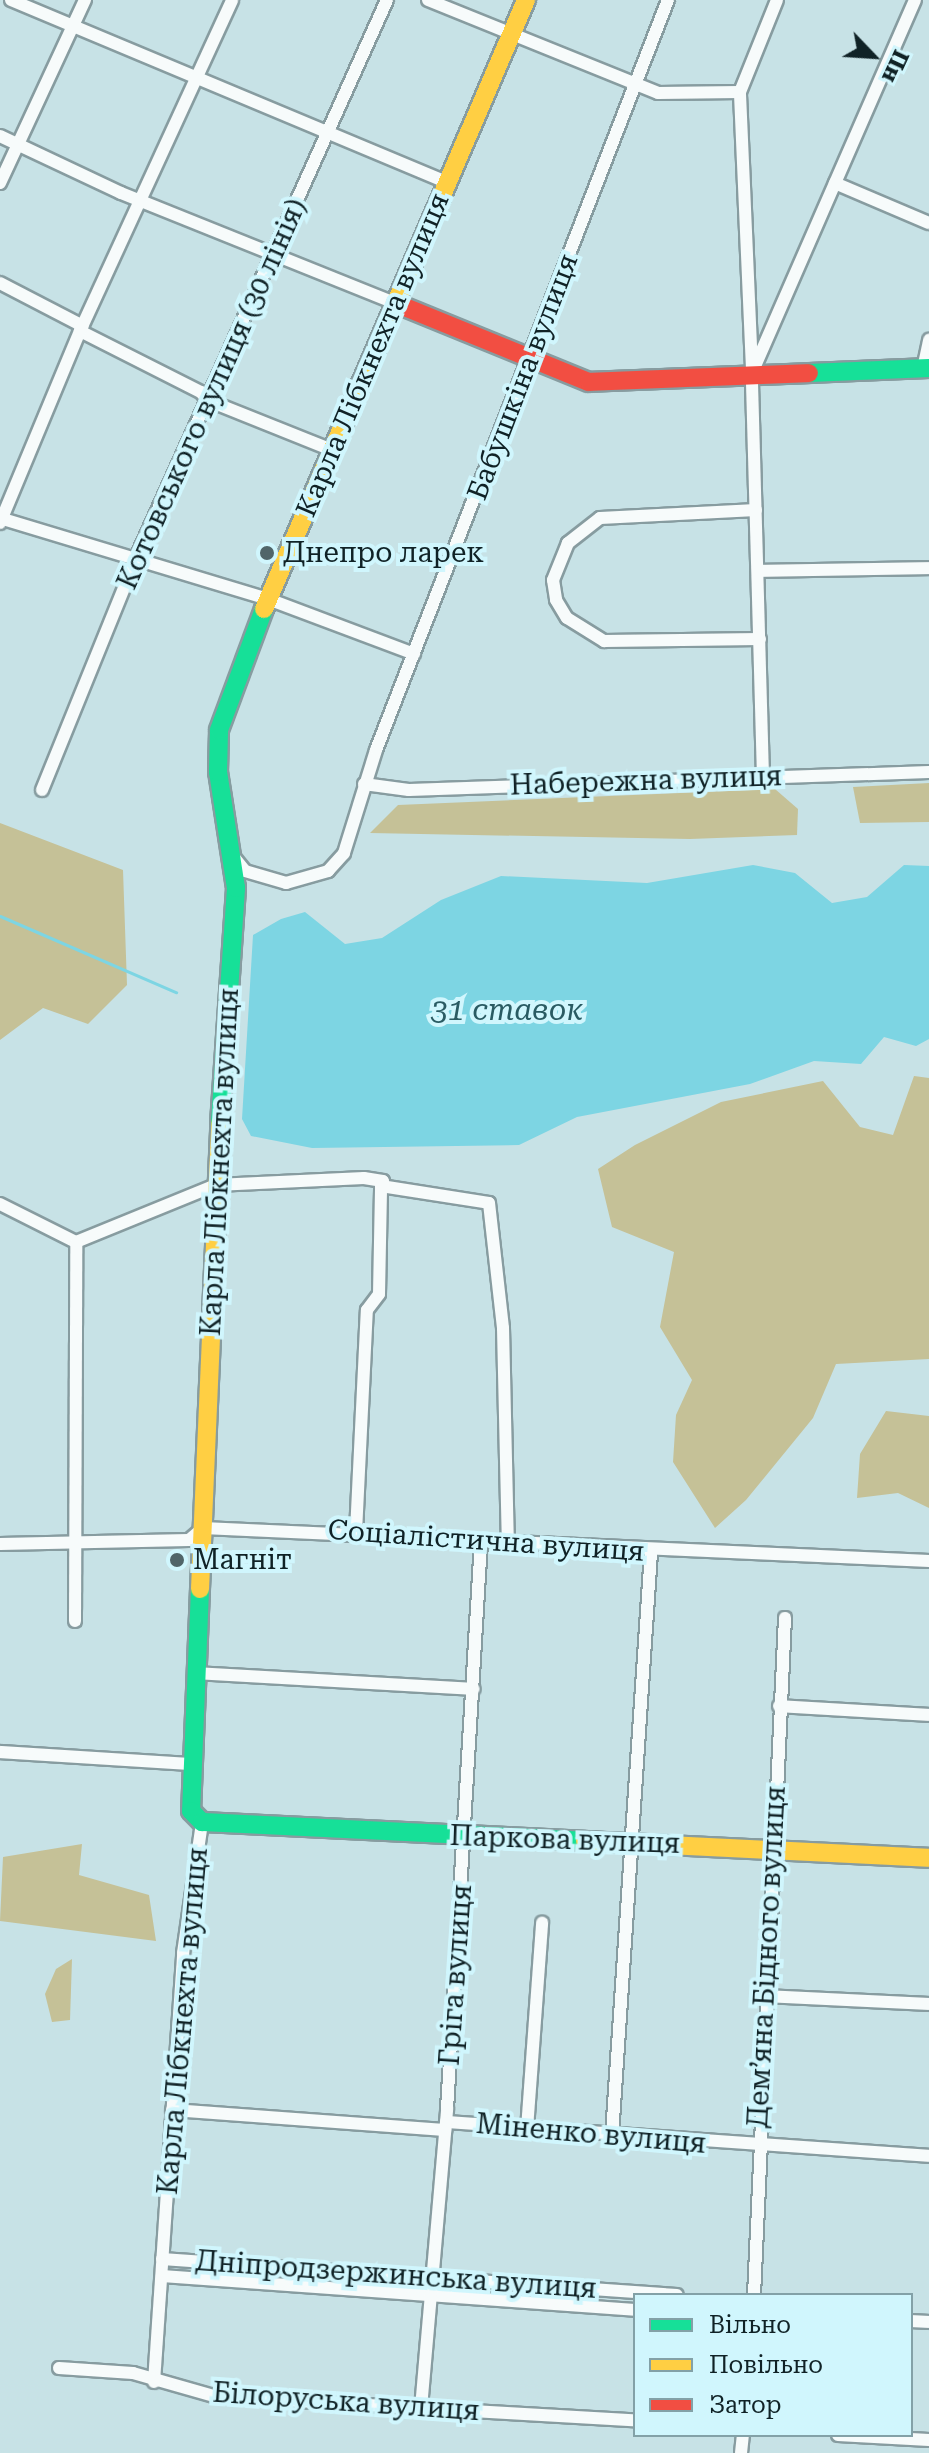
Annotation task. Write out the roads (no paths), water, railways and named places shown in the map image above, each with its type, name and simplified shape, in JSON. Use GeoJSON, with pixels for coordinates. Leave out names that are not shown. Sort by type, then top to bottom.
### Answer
{"type":"FeatureCollection","features":[{"type":"Feature","properties":{"kind":"street"},"geometry":{"type":"LineString","coordinates":[[11,0],[196,80],[447,182]]}},
{"type":"Feature","properties":{"kind":"street"},"geometry":{"type":"LineString","coordinates":[[0,183],[85,0]]}},
{"type":"Feature","properties":{"kind":"street"},"geometry":{"type":"LineString","coordinates":[[232,0],[82,328],[1,520],[268,599],[414,654]]}},
{"type":"Feature","properties":{"kind":"street","name":"Котовського вулиця (30 лiнiя)"},"geometry":{"type":"LineString","coordinates":[[42,790],[136,558],[387,0]]}},
{"type":"Feature","properties":{"kind":"street"},"geometry":{"type":"LineString","coordinates":[[428,0],[636,87],[658,93],[740,92]]}},
{"type":"Feature","properties":{"kind":"street","name":"Карла Лібкнехта вулиця"},"geometry":{"type":"LineString","coordinates":[[154,2382],[183,1953],[202,1822],[191,1811],[192,1764],[216,1185],[236,888],[218,772],[219,730],[268,599],[526,0]]}},
{"type":"Feature","properties":{"kind":"street","name":"Бабушкіна вулиця"},"geometry":{"type":"LineString","coordinates":[[232,853],[245,871],[272,882],[328,871],[344,853],[364,784],[668,0]]}},
{"type":"Feature","properties":{"kind":"street"},"geometry":{"type":"LineString","coordinates":[[763,777],[752,373],[740,92],[777,0]]}},
{"type":"Feature","properties":{"kind":"street"},"geometry":{"type":"LineString","coordinates":[[752,373],[915,0]]}},
{"type":"Feature","properties":{"kind":"street"},"geometry":{"type":"LineString","coordinates":[[0,136],[16,148],[140,201],[589,382],[926,368],[929,340]]}},
{"type":"Feature","properties":{"kind":"street"},"geometry":{"type":"LineString","coordinates":[[835,183],[929,223]]}},
{"type":"Feature","properties":{"kind":"street"},"geometry":{"type":"LineString","coordinates":[[0,283],[201,392],[207,400],[332,450]]}},
{"type":"Feature","properties":{"kind":"street"},"geometry":{"type":"LineString","coordinates":[[756,510],[600,518],[568,543],[553,580],[556,600],[567,618],[604,641],[760,639]]}},
{"type":"Feature","properties":{"kind":"street"},"geometry":{"type":"LineString","coordinates":[[758,571],[929,568]]}},
{"type":"Feature","properties":{"kind":"street","name":"Набережна вулиця"},"geometry":{"type":"LineString","coordinates":[[364,784],[409,790],[929,772]]}},
{"type":"Feature","properties":{"kind":"street"},"geometry":{"type":"LineString","coordinates":[[0,1204],[76,1242],[216,1185],[364,1178],[383,1181],[379,1294],[367,1310],[356,1532]]}},
{"type":"Feature","properties":{"kind":"street"},"geometry":{"type":"LineString","coordinates":[[381,1186],[489,1203],[503,1328],[508,1542]]}},
{"type":"Feature","properties":{"kind":"street"},"geometry":{"type":"LineString","coordinates":[[75,1621],[79,1545],[76,1242]]}},
{"type":"Feature","properties":{"kind":"street","name":"Соціалістична вулиця"},"geometry":{"type":"LineString","coordinates":[[0,1544],[79,1545],[189,1540],[203,1528],[356,1532],[651,1552],[929,1561]]}},
{"type":"Feature","properties":{"kind":"street","name":"Гріга вулиця"},"geometry":{"type":"LineString","coordinates":[[421,2408],[445,2126],[481,1541]]}},
{"type":"Feature","properties":{"kind":"street"},"geometry":{"type":"LineString","coordinates":[[612,2135],[651,1552]]}},
{"type":"Feature","properties":{"kind":"street","name":"Дем’яна Бідного вулиця"},"geometry":{"type":"LineString","coordinates":[[754,2293],[757,2148],[785,1618]]}},
{"type":"Feature","properties":{"kind":"street"},"geometry":{"type":"LineString","coordinates":[[196,1673],[474,1689]]}},
{"type":"Feature","properties":{"kind":"street"},"geometry":{"type":"LineString","coordinates":[[779,1706],[929,1715]]}},
{"type":"Feature","properties":{"kind":"street"},"geometry":{"type":"LineString","coordinates":[[0,1752],[192,1764]]}},
{"type":"Feature","properties":{"kind":"street","name":"Паркова вулиця"},"geometry":{"type":"LineString","coordinates":[[202,1822],[929,1858]]}},
{"type":"Feature","properties":{"kind":"street"},"geometry":{"type":"LineString","coordinates":[[527,2129],[542,1923]]}},
{"type":"Feature","properties":{"kind":"street"},"geometry":{"type":"LineString","coordinates":[[765,1996],[929,2004]]}},
{"type":"Feature","properties":{"kind":"street","name":"Міненко вулиця"},"geometry":{"type":"LineString","coordinates":[[172,2110],[527,2129],[757,2148],[929,2156]]}},
{"type":"Feature","properties":{"kind":"street","name":"Дніпродзержинська вулиця"},"geometry":{"type":"LineString","coordinates":[[162,2259],[648,2293]]}},
{"type":"Feature","properties":{"kind":"street","name":"Дніпродзержинська вулиця"},"geometry":{"type":"LineString","coordinates":[[162,2276],[633,2310]]}},
{"type":"Feature","properties":{"kind":"street","name":"Білоруська вулиця"},"geometry":{"type":"LineString","coordinates":[[59,2368],[133,2373],[154,2382],[214,2396],[633,2420]]}},
{"type":"Feature","properties":{"kind":"street"},"geometry":{"type":"LineString","coordinates":[[874,2437],[929,2440]]}},
{"type":"Feature","properties":{"kind":"water","name":"31 ставок"},"geometry":{"type":"Polygon","coordinates":[[[753,865],[795,873],[832,903],[867,897],[904,865],[929,866],[929,1039],[916,1046],[884,1037],[861,1064],[814,1061],[750,1084],[577,1117],[519,1145],[312,1148],[251,1136],[242,1119],[253,935],[281,919],[305,912],[345,944],[382,938],[441,900],[501,876],[647,883],[753,865]]]}},
{"type":"Feature","properties":{"kind":"waterway"},"geometry":{"type":"LineString","coordinates":[[0,916],[176,992]]}},
{"type":"Feature","properties":{"kind":"place","name":"Днепро ларек"},"geometry":{"type":"Point","coordinates":[267,553]}},
{"type":"Feature","properties":{"kind":"place","name":"Магніт"},"geometry":{"type":"Point","coordinates":[177,1560]}}]}
